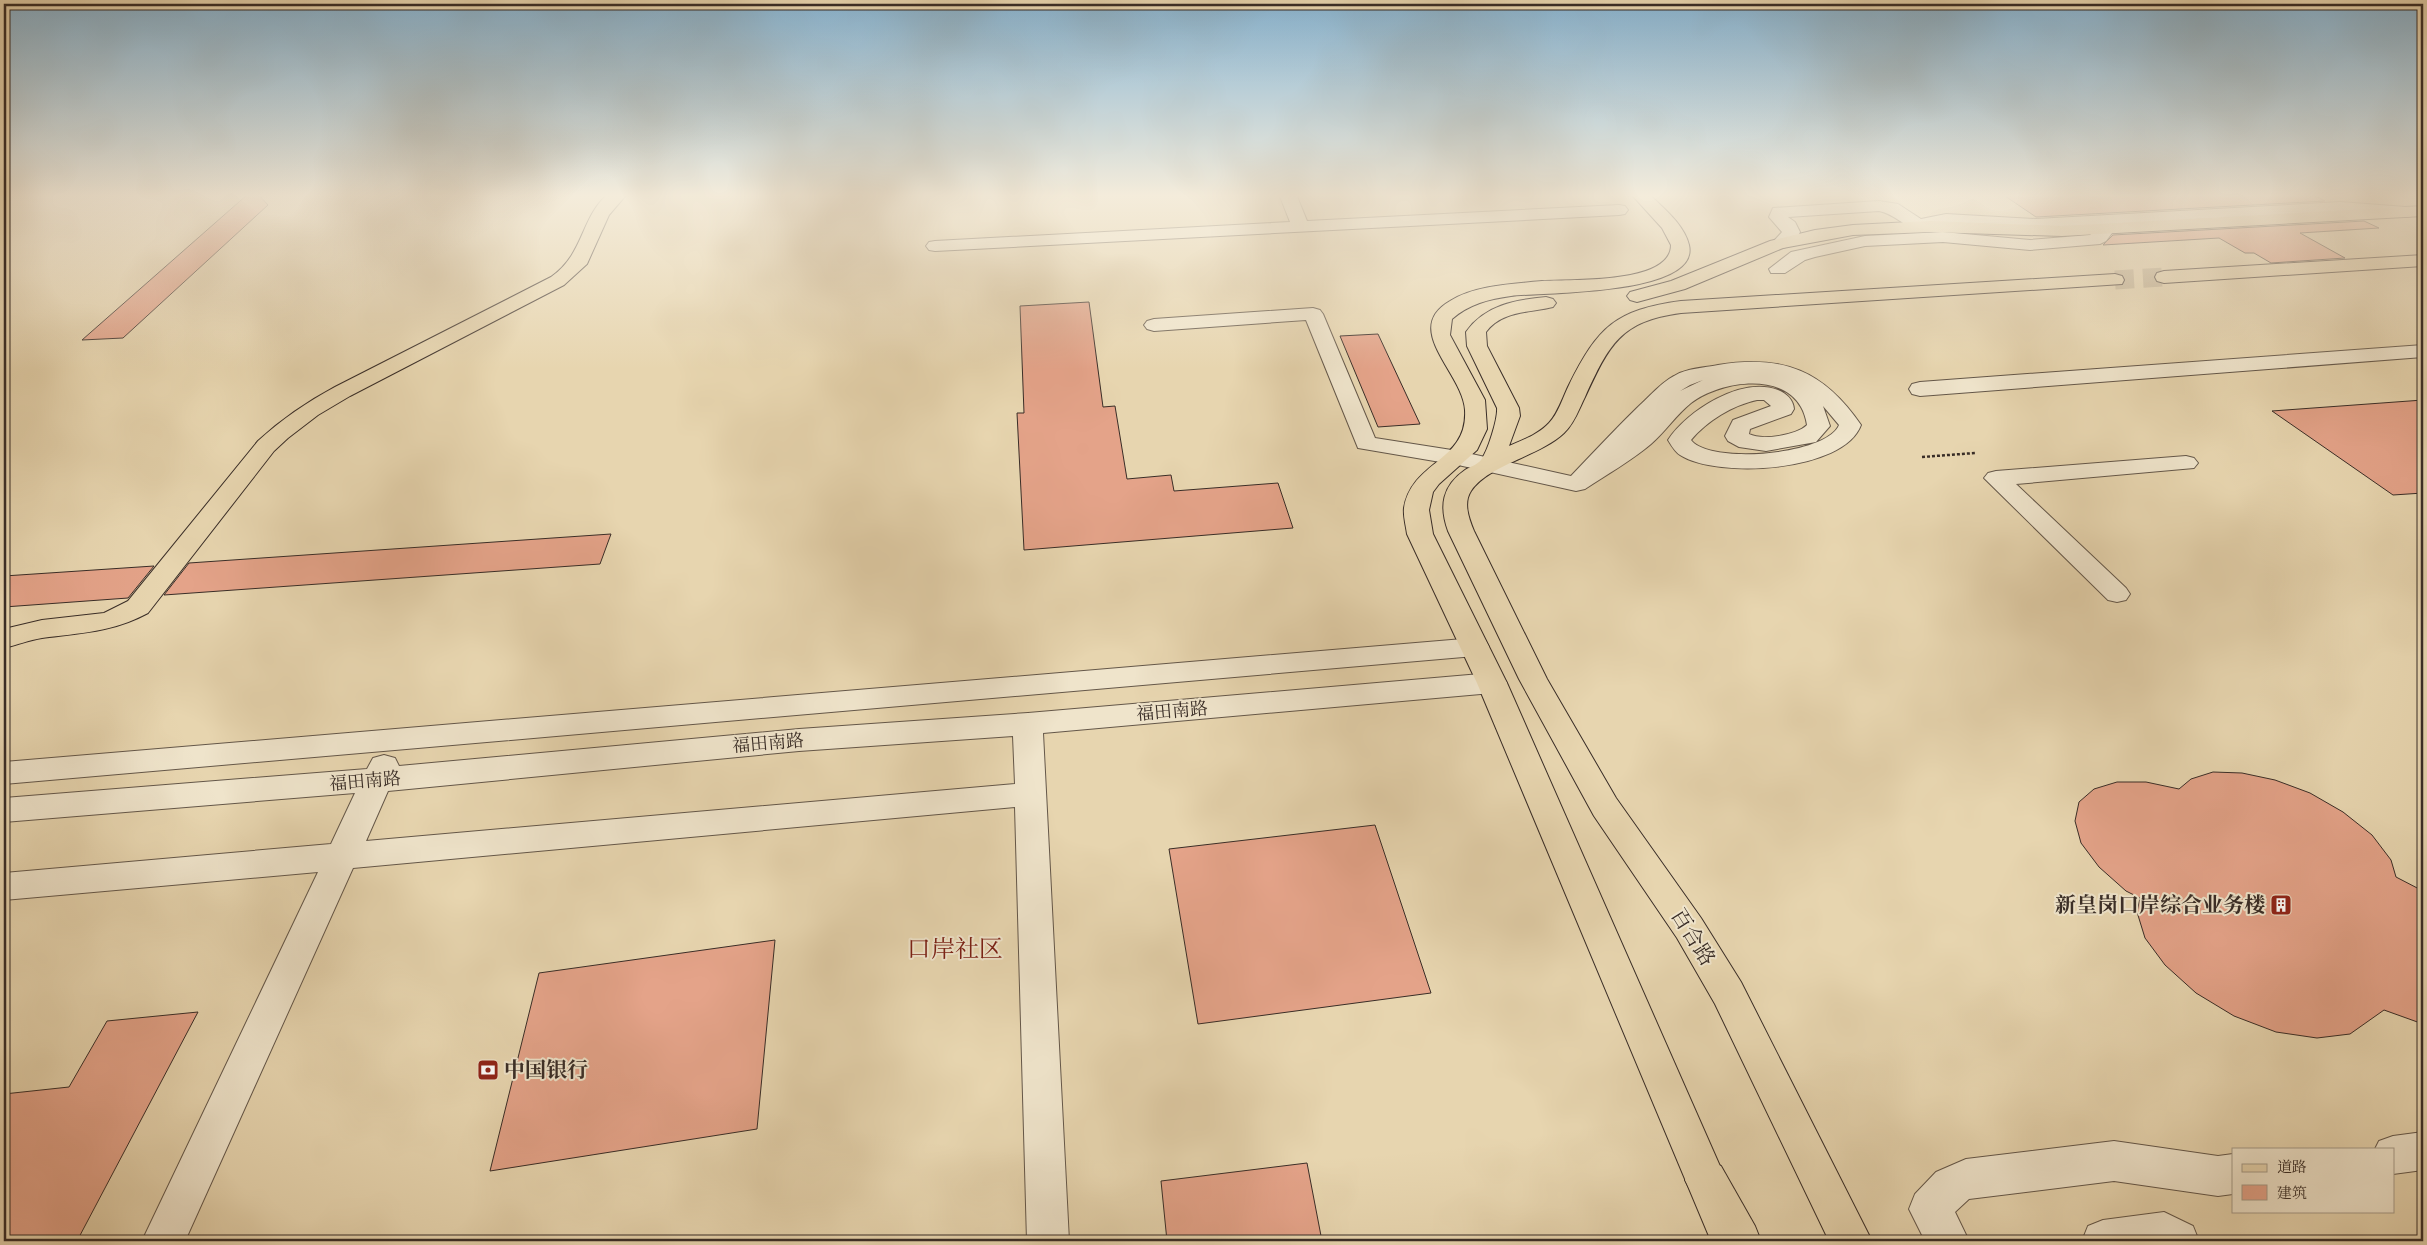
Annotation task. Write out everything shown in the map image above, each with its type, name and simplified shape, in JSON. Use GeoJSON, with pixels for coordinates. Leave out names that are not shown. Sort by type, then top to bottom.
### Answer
{"type":"FeatureCollection","features":[{"type":"Feature","properties":{"kind":"main road"},"geometry":{"type":"LineString","coordinates":[[4,639],[43,628],[103,622],[123,616],[138,607],[266,446],[285,427],[316,406],[357,384],[554,284],[570,272],[584,252]]}},
{"type":"Feature","properties":{"kind":"main road"},"geometry":{"type":"LineString","coordinates":[[1679,252],[1678,257],[1666,268],[1650,276],[1619,283],[1508,290],[1481,295],[1457,303],[1442,315],[1438,328],[1471,395],[1476,413],[1474,433],[1466,450],[1458,458],[1439,470],[1424,485],[1416,506],[1416,520],[1420,534],[1492,683],[1732,1241]]}},
{"type":"Feature","properties":{"kind":"main road"},"geometry":{"type":"LineString","coordinates":[[1491,465],[1509,416],[1505,398],[1475,338],[1479,326],[1485,321],[1503,312],[1529,305],[1625,298],[1660,291],[1747,252]]}},
{"type":"Feature","properties":{"kind":"main road"},"geometry":{"type":"LineString","coordinates":[[2164,277],[2423,260]]}},
{"type":"Feature","properties":{"kind":"main road","name":"百合路"},"geometry":{"type":"LineString","coordinates":[[1851,1241],[1728,993],[1689,928],[1605,807],[1533,679],[1456,516],[1455,498],[1462,484],[1491,465],[1529,447],[1558,427],[1595,353],[1617,327],[1643,313],[1674,308],[2115,280]]}},
{"type":"Feature","properties":{"kind":"main road","name":"福田南路"},"geometry":{"type":"LineString","coordinates":[[1475,647],[1516,643]]}},
{"type":"Feature","properties":{"kind":"main road","name":"福田南路"},"geometry":{"type":"LineString","coordinates":[[1492,683],[1533,679]]}},
{"type":"Feature","properties":{"kind":"main road"},"geometry":{"type":"LineString","coordinates":[[1706,1180],[1740,1241]]}},
{"type":"Feature","properties":{"kind":"street"},"geometry":{"type":"LineString","coordinates":[[1778,269],[1798,256],[1811,252]]}},
{"type":"Feature","properties":{"kind":"street"},"geometry":{"type":"LineString","coordinates":[[1154,325],[1313,314],[1366,443],[1458,458],[1576,484],[1642,440],[1684,398],[1711,385],[1753,376],[1778,379],[1799,391],[1812,405],[1819,426],[1808,438],[1766,444],[1747,442],[1736,436],[1741,425],[1784,409],[1782,402],[1768,394],[1742,395],[1708,414],[1683,434],[1679,440],[1687,449],[1701,455],[1722,459],[1760,461],[1805,455],[1835,443],[1846,434],[1850,425],[1840,410],[1817,386],[1794,374],[1768,366],[1728,369],[1683,379],[1636,422],[1576,484]]}},
{"type":"Feature","properties":{"kind":"street"},"geometry":{"type":"LineString","coordinates":[[1920,389],[2423,351]]}},
{"type":"Feature","properties":{"kind":"street"},"geometry":{"type":"LineString","coordinates":[[2117,594],[1996,478],[2186,464]]}},
{"type":"Feature","properties":{"kind":"street","name":"福田南路"},"geometry":{"type":"LineString","coordinates":[[4,773],[1475,647]]}},
{"type":"Feature","properties":{"kind":"street","name":"福田南路"},"geometry":{"type":"LineString","coordinates":[[4,810],[378,780],[799,740],[1028,724],[1492,683]]}},
{"type":"Feature","properties":{"kind":"street"},"geometry":{"type":"LineString","coordinates":[[1028,724],[1048,1241]]}},
{"type":"Feature","properties":{"kind":"street"},"geometry":{"type":"LineString","coordinates":[[163,1241],[397,740]]}},
{"type":"Feature","properties":{"kind":"street"},"geometry":{"type":"LineString","coordinates":[[4,888],[1030,794]]}},
{"type":"Feature","properties":{"kind":"street"},"geometry":{"type":"LineString","coordinates":[[2394,1155],[2423,1151]]}},
{"type":"Feature","properties":{"kind":"street"},"geometry":{"type":"LineString","coordinates":[[1948,1241],[1930,1209],[1951,1186],[1966,1179],[2114,1161],[2218,1176],[2232,1174]]}},
{"type":"Feature","properties":{"kind":"street"},"geometry":{"type":"LineString","coordinates":[[2103,1241],[2164,1233],[2178,1241]]}},
{"type":"Feature","properties":{"kind":"path"},"geometry":{"type":"LineString","coordinates":[[1922,457],[1975,453]]}},
{"type":"Feature","properties":{"kind":"building"},"geometry":{"type":"Polygon","coordinates":[[[182,252],[217,252],[123,338],[82,340],[182,252]]]}},
{"type":"Feature","properties":{"kind":"building"},"geometry":{"type":"Polygon","coordinates":[[[2243,252],[2334,252],[2345,258],[2271,263],[2254,253],[2243,252]]]}},
{"type":"Feature","properties":{"kind":"building"},"geometry":{"type":"Polygon","coordinates":[[[1089,302],[1103,407],[1115,406],[1127,479],[1171,475],[1174,491],[1278,483],[1293,528],[1024,550],[1017,413],[1024,413],[1020,306],[1089,302]]]}},
{"type":"Feature","properties":{"kind":"building"},"geometry":{"type":"Polygon","coordinates":[[[1378,334],[1420,424],[1378,427],[1340,336],[1378,334]]]}},
{"type":"Feature","properties":{"kind":"building"},"geometry":{"type":"Polygon","coordinates":[[[2423,400],[2423,493],[2393,495],[2272,411],[2423,400]]]}},
{"type":"Feature","properties":{"kind":"building"},"geometry":{"type":"Polygon","coordinates":[[[611,534],[600,564],[164,595],[189,563],[611,534]]]}},
{"type":"Feature","properties":{"kind":"building"},"geometry":{"type":"Polygon","coordinates":[[[154,566],[128,598],[4,607],[4,576],[154,566]]]}},
{"type":"Feature","properties":{"kind":"building","name":"新皇岗口岸综合业务楼"},"geometry":{"type":"Polygon","coordinates":[[[2213,772],[2242,773],[2275,780],[2310,793],[2343,812],[2372,835],[2391,860],[2396,877],[2423,891],[2423,1024],[2384,1010],[2350,1034],[2317,1038],[2276,1032],[2234,1016],[2196,993],[2165,965],[2145,938],[2137,912],[2140,898],[2126,891],[2099,867],[2081,843],[2075,821],[2079,802],[2094,789],[2117,782],[2146,782],[2179,789],[2191,779],[2213,772]]]}},
{"type":"Feature","properties":{"kind":"building"},"geometry":{"type":"Polygon","coordinates":[[[1375,825],[1431,993],[1198,1024],[1169,849],[1375,825]]]}},
{"type":"Feature","properties":{"kind":"building"},"geometry":{"type":"Polygon","coordinates":[[[775,940],[757,1129],[490,1171],[539,973],[775,940]]]}},
{"type":"Feature","properties":{"kind":"building"},"geometry":{"type":"Polygon","coordinates":[[[198,1012],[77,1241],[4,1241],[4,1094],[69,1087],[107,1021],[198,1012]]]}},
{"type":"Feature","properties":{"kind":"building"},"geometry":{"type":"Polygon","coordinates":[[[1307,1163],[1322,1241],[1167,1241],[1161,1181],[1307,1163]]]}},
{"type":"Feature","properties":{"kind":"tunnel"},"geometry":{"type":"LineString","coordinates":[[2115,280],[2164,277]]}},
{"type":"Feature","properties":{"kind":"place","name":"新皇岗口岸综合业务楼"},"geometry":{"type":"Point","coordinates":[2281,905]}},
{"type":"Feature","properties":{"kind":"place","name":"中国银行"},"geometry":{"type":"Point","coordinates":[488,1070]}},
{"type":"Feature","properties":{"kind":"district","name":"口岸社区"},"geometry":{"type":"Point","coordinates":[955,949]}}]}
